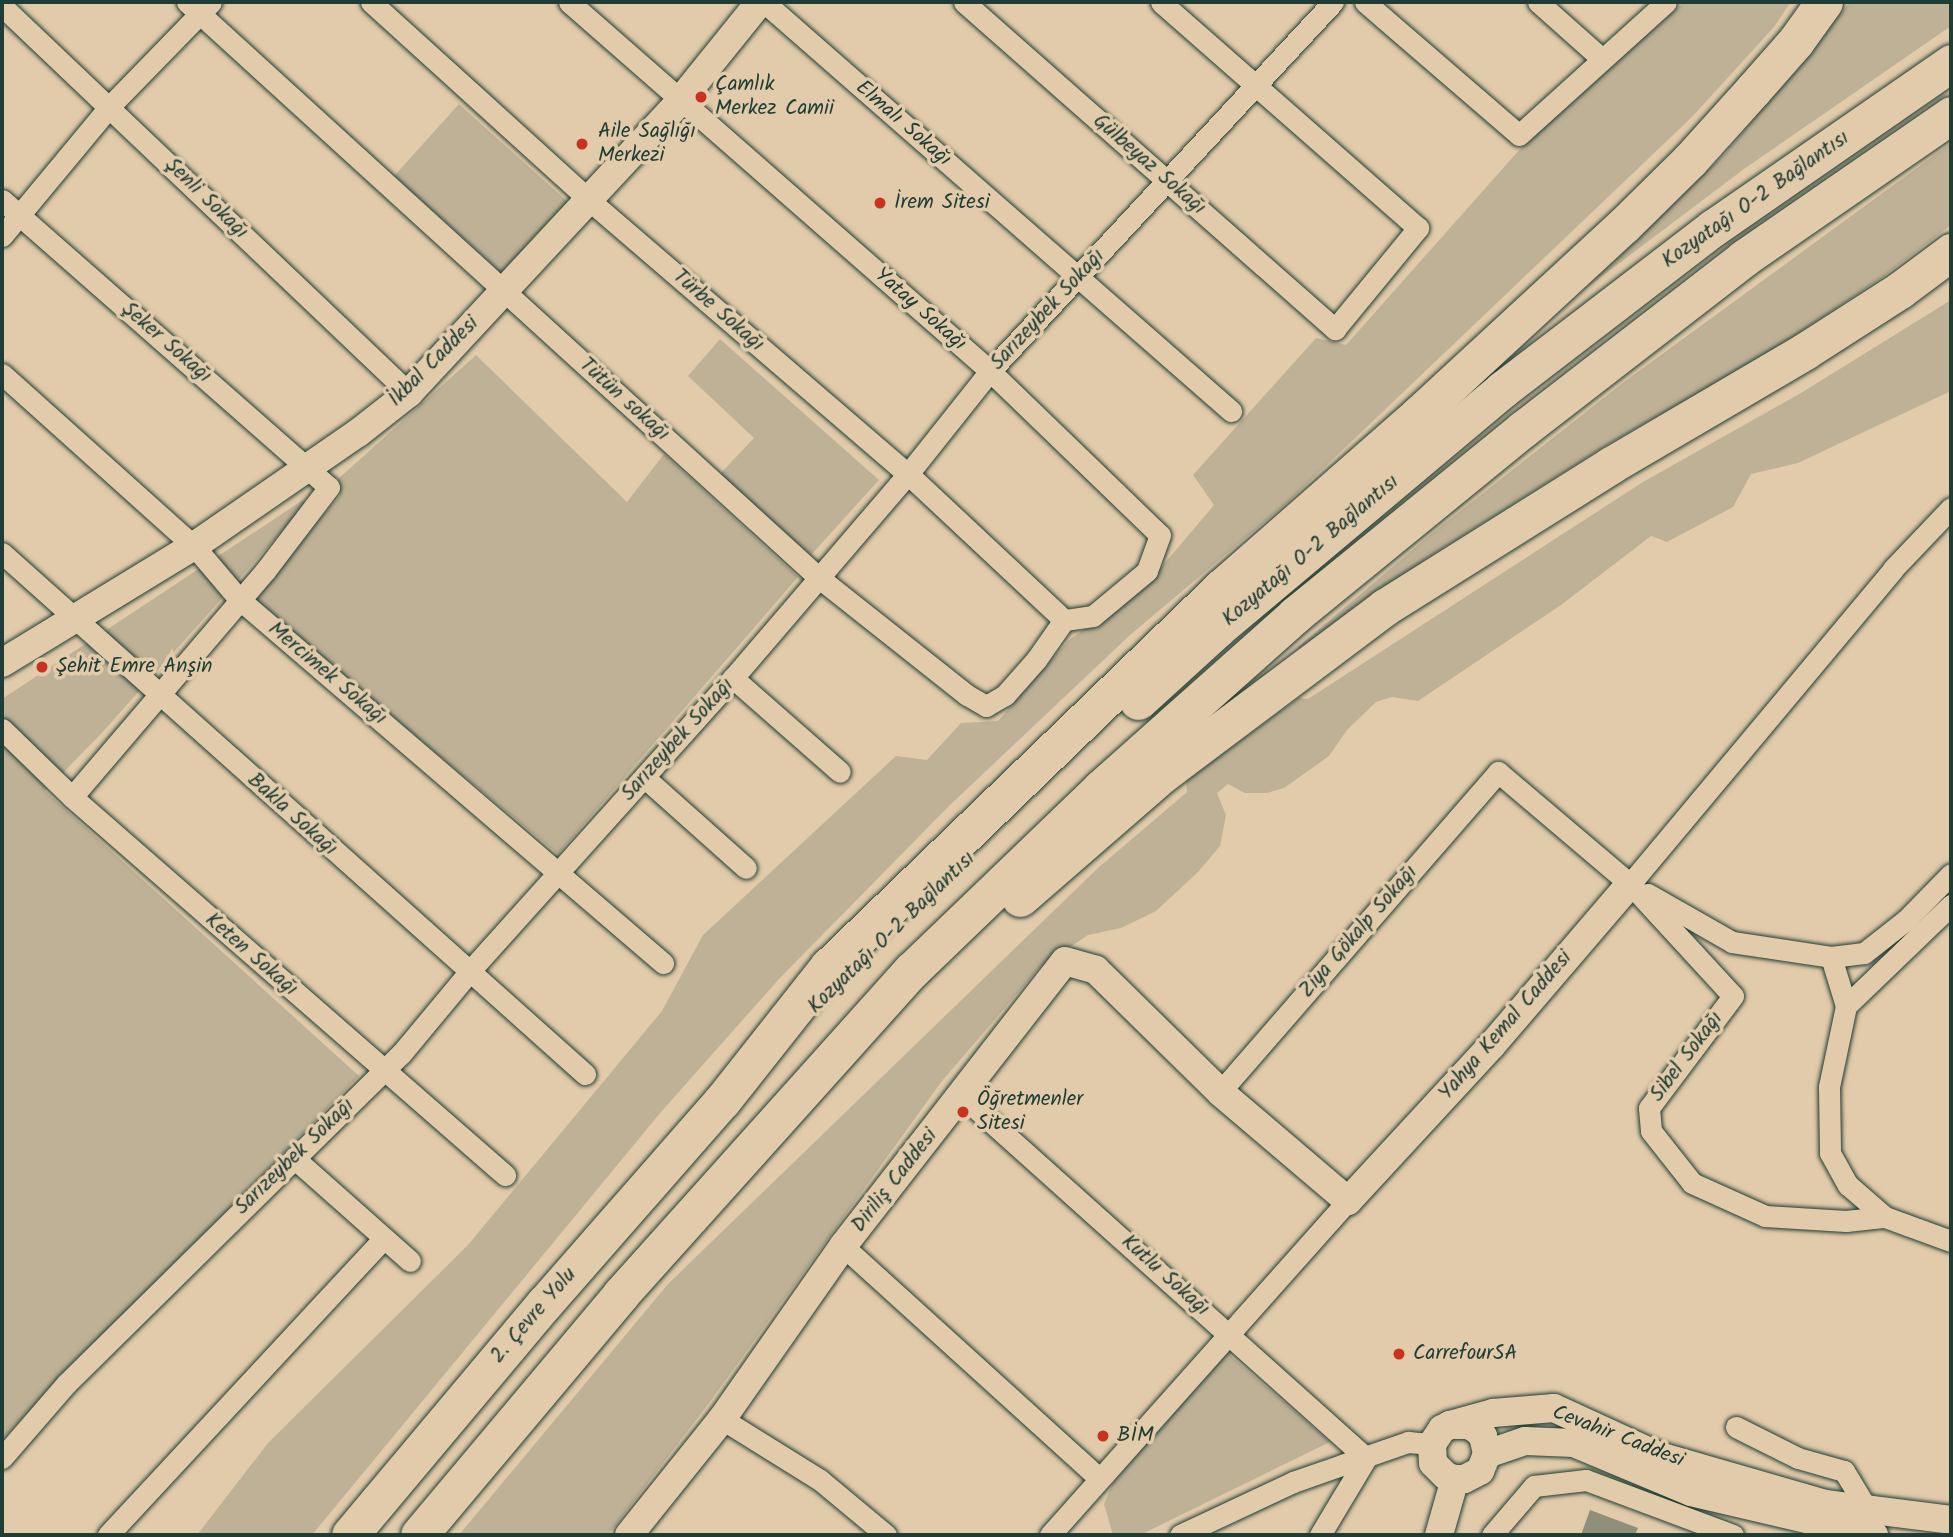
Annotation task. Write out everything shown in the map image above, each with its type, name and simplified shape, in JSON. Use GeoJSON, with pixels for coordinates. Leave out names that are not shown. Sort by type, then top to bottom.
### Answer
{"type":"FeatureCollection","features":[{"type":"Feature","properties":{"kind":"highway"},"geometry":{"type":"LineString","coordinates":[[722,1101],[828,967],[1221,588],[1429,404],[1623,226],[1690,159],[1753,90],[1824,2]]}},
{"type":"Feature","properties":{"kind":"highway","name":"Kozyatağı O-2 Bağlantısı"},"geometry":{"type":"LineString","coordinates":[[722,1101],[881,941],[1051,780],[1228,621],[1514,380],[1713,228],[1951,63]]}},
{"type":"Feature","properties":{"kind":"highway","name":"Kozyatağı O-2 Bağlantısı"},"geometry":{"type":"LineString","coordinates":[[760,1138],[912,970],[1101,788],[1295,615],[1523,429],[1744,258],[1951,115]]}},
{"type":"Feature","properties":{"kind":"highway"},"geometry":{"type":"LineString","coordinates":[[419,1535],[621,1294],[760,1138],[935,972],[1164,773],[1385,607],[1611,465],[1805,351],[1900,290],[1951,252]]}},
{"type":"Feature","properties":{"kind":"highway","name":"2. Çevre Yolu"},"geometry":{"type":"LineString","coordinates":[[350,1535],[544,1304],[722,1101]]}},
{"type":"Feature","properties":{"kind":"street","name":"Türbe Sokağı"},"geometry":{"type":"LineString","coordinates":[[371,2],[589,200],[908,474],[1064,620]]}},
{"type":"Feature","properties":{"kind":"street","name":"Yatay Sokağı"},"geometry":{"type":"LineString","coordinates":[[569,2],[990,371],[1160,535],[1147,571],[1093,616],[1064,620]]}},
{"type":"Feature","properties":{"kind":"street","name":"İkbal Caddesi"},"geometry":{"type":"LineString","coordinates":[[2,663],[194,547],[358,433],[409,393],[680,101],[762,2]]}},
{"type":"Feature","properties":{"kind":"street","name":"Elmalı Sokağı"},"geometry":{"type":"LineString","coordinates":[[762,2],[1231,411]]}},
{"type":"Feature","properties":{"kind":"street","name":"Gülbeyaz Sokağı"},"geometry":{"type":"LineString","coordinates":[[964,2],[1335,329],[1418,228],[1257,83]]}},
{"type":"Feature","properties":{"kind":"street"},"geometry":{"type":"LineString","coordinates":[[1161,2],[1257,83]]}},
{"type":"Feature","properties":{"kind":"street","name":"Sarızeybek Sokağı"},"geometry":{"type":"LineString","coordinates":[[2,1458],[66,1384],[384,1071],[469,972],[733,678],[908,474],[990,371],[1333,2]]}},
{"type":"Feature","properties":{"kind":"street"},"geometry":{"type":"LineString","coordinates":[[1365,2],[1519,135],[1666,2]]}},
{"type":"Feature","properties":{"kind":"street"},"geometry":{"type":"LineString","coordinates":[[1538,2],[1602,59]]}},
{"type":"Feature","properties":{"kind":"street","name":"Şenli Sokağı"},"geometry":{"type":"LineString","coordinates":[[2,6],[409,393]]}},
{"type":"Feature","properties":{"kind":"street"},"geometry":{"type":"LineString","coordinates":[[2,236],[109,107],[199,6]]}},
{"type":"Feature","properties":{"kind":"street","name":"Tütün sokağı"},"geometry":{"type":"LineString","coordinates":[[199,6],[818,578],[967,695],[986,706],[1005,695],[1036,660],[1064,620]]}},
{"type":"Feature","properties":{"kind":"street","name":"Şeker Sokağı"},"geometry":{"type":"LineString","coordinates":[[2,200],[329,487],[265,571],[239,599]]}},
{"type":"Feature","properties":{"kind":"street","name":"Mercimek Sokağı"},"geometry":{"type":"LineString","coordinates":[[2,374],[194,547],[239,599],[560,871],[663,963]]}},
{"type":"Feature","properties":{"kind":"street","name":"Yahya Kemal Caddesi"},"geometry":{"type":"LineString","coordinates":[[1051,1535],[1229,1332],[1492,1045],[1893,569],[1951,508]]}},
{"type":"Feature","properties":{"kind":"street","name":"Bakla Sokağı"},"geometry":{"type":"LineString","coordinates":[[2,554],[585,1074]]}},
{"type":"Feature","properties":{"kind":"street"},"geometry":{"type":"LineString","coordinates":[[72,797],[239,599]]}},
{"type":"Feature","properties":{"kind":"street"},"geometry":{"type":"LineString","coordinates":[[733,678],[840,772]]}},
{"type":"Feature","properties":{"kind":"street","name":"Keten Sokağı"},"geometry":{"type":"LineString","coordinates":[[2,729],[72,797],[505,1175]]}},
{"type":"Feature","properties":{"kind":"street","name":"Ziya Gökalp Sokağı"},"geometry":{"type":"LineString","coordinates":[[1220,1092],[1498,772],[1630,884]]}},
{"type":"Feature","properties":{"kind":"street"},"geometry":{"type":"LineString","coordinates":[[645,778],[746,868]]}},
{"type":"Feature","properties":{"kind":"street"},"geometry":{"type":"LineString","coordinates":[[1630,884],[1732,942],[1831,957],[1864,953],[1906,919],[1951,874]]}},
{"type":"Feature","properties":{"kind":"street","name":"Sibel Sokağı"},"geometry":{"type":"LineString","coordinates":[[1630,884],[1733,996],[1649,1108],[1651,1131],[1692,1183],[1765,1216],[1846,1221],[1885,1217]]}},
{"type":"Feature","properties":{"kind":"street"},"geometry":{"type":"LineString","coordinates":[[1846,1006],[1951,905]]}},
{"type":"Feature","properties":{"kind":"street"},"geometry":{"type":"LineString","coordinates":[[1831,957],[1846,1006],[1829,1087],[1830,1153],[1848,1185],[1885,1217],[1951,1241]]}},
{"type":"Feature","properties":{"kind":"street","name":"Diriliş Caddesi"},"geometry":{"type":"LineString","coordinates":[[629,1535],[722,1419],[843,1246],[1065,961],[1096,970],[1220,1092],[1349,1201]]}},
{"type":"Feature","properties":{"kind":"street","name":"Kutlu Sokağı"},"geometry":{"type":"LineString","coordinates":[[962,1096],[1229,1332],[1366,1458]]}},
{"type":"Feature","properties":{"kind":"street"},"geometry":{"type":"LineString","coordinates":[[294,1158],[410,1261]]}},
{"type":"Feature","properties":{"kind":"street"},"geometry":{"type":"LineString","coordinates":[[108,1535],[384,1238]]}},
{"type":"Feature","properties":{"kind":"street"},"geometry":{"type":"LineString","coordinates":[[843,1246],[1099,1478]]}},
{"type":"Feature","properties":{"kind":"street","name":"Cevahir Caddesi"},"geometry":{"type":"LineString","coordinates":[[1441,1435],[1493,1413],[1555,1408],[1659,1456],[1825,1504],[1871,1522]]}},
{"type":"Feature","properties":{"kind":"street"},"geometry":{"type":"LineString","coordinates":[[722,1419],[820,1480],[886,1535]]}},
{"type":"Feature","properties":{"kind":"street"},"geometry":{"type":"LineString","coordinates":[[1180,1535],[1293,1482],[1408,1442],[1441,1435],[1468,1425],[1483,1436],[1487,1454]]}},
{"type":"Feature","properties":{"kind":"street"},"geometry":{"type":"LineString","coordinates":[[1736,1427],[1798,1458],[1844,1471],[1871,1522]]}},
{"type":"Feature","properties":{"kind":"street"},"geometry":{"type":"LineString","coordinates":[[1439,1535],[1455,1479],[1438,1471],[1431,1454],[1441,1435]]}},
{"type":"Feature","properties":{"kind":"street","name":"Cevahir Caddesi"},"geometry":{"type":"LineString","coordinates":[[1455,1479],[1464,1479],[1480,1471],[1487,1454],[1525,1441],[1574,1443],[1691,1492],[1871,1522],[1951,1520]]}},
{"type":"Feature","properties":{"kind":"street"},"geometry":{"type":"LineString","coordinates":[[1321,1535],[1366,1458]]}},
{"type":"Feature","properties":{"kind":"street"},"geometry":{"type":"LineString","coordinates":[[1492,1535],[1534,1486],[1586,1480],[1733,1535]]}},
{"type":"Feature","properties":{"kind":"shaded area"},"geometry":{"type":"Polygon","coordinates":[[[1684,2],[1791,2],[1774,27],[1693,116],[1288,502],[1130,635],[949,806],[779,979],[661,1112],[312,1535],[197,1535],[268,1443],[468,1245],[662,1011],[703,935],[896,756],[927,760],[961,723],[998,721],[1069,640],[1148,583],[1214,505],[1193,475],[1316,338],[1346,345],[1521,148],[1684,2]]]}},
{"type":"Feature","properties":{"kind":"shaded area"},"geometry":{"type":"Polygon","coordinates":[[[1850,2],[1951,2],[1951,26],[1744,169],[1585,289],[1725,154],[1850,2]]]}},
{"type":"Feature","properties":{"kind":"shaded area"},"geometry":{"type":"Polygon","coordinates":[[[459,104],[570,204],[505,276],[394,176],[459,104]]]}},
{"type":"Feature","properties":{"kind":"shaded area"},"geometry":{"type":"Polygon","coordinates":[[[1951,143],[1951,225],[1881,278],[1778,347],[1605,446],[1426,559],[1300,650],[1298,647],[1430,535],[1624,382],[1951,143]]]}},
{"type":"Feature","properties":{"kind":"shaded area"},"geometry":{"type":"Polygon","coordinates":[[[1951,300],[1951,391],[1798,463],[1751,474],[1733,507],[1667,542],[1651,536],[1561,605],[1418,701],[1392,697],[1376,702],[1347,730],[1329,756],[1284,788],[1267,793],[1245,793],[1228,784],[1217,793],[1226,815],[1220,846],[1198,872],[1156,911],[1121,928],[1088,935],[1040,967],[942,1081],[709,1403],[608,1535],[459,1535],[668,1284],[1099,867],[1187,792],[1186,780],[1299,698],[1308,699],[1643,482],[1801,393],[1951,300]]]}},
{"type":"Feature","properties":{"kind":"shaded area"},"geometry":{"type":"Polygon","coordinates":[[[720,339],[879,480],[811,555],[719,475],[754,438],[688,376],[720,339]]]}},
{"type":"Feature","properties":{"kind":"shaded area"},"geometry":{"type":"Polygon","coordinates":[[[476,355],[627,502],[664,454],[798,577],[558,854],[250,599],[340,496],[338,479],[476,355]]]}},
{"type":"Feature","properties":{"kind":"shaded area"},"geometry":{"type":"Polygon","coordinates":[[[303,500],[306,504],[100,735],[45,791],[359,1076],[2,1439],[2,699],[303,500]]]}},
{"type":"Feature","properties":{"kind":"shaded area"},"geometry":{"type":"Polygon","coordinates":[[[1226,1352],[1330,1442],[1140,1535],[1113,1535],[1104,1504],[1113,1483],[1226,1352]]]}},
{"type":"Feature","properties":{"kind":"shaded area"},"geometry":{"type":"Polygon","coordinates":[[[1590,1510],[1638,1528],[1635,1535],[1581,1535],[1590,1510]]]}},
{"type":"Feature","properties":{"kind":"place","name":"Çamlık Merkez Camii"},"geometry":{"type":"Point","coordinates":[701,97]}},
{"type":"Feature","properties":{"kind":"place","name":"Aile Sağlığı Merkezi"},"geometry":{"type":"Point","coordinates":[582,144]}},
{"type":"Feature","properties":{"kind":"place","name":"İrem Sitesi"},"geometry":{"type":"Point","coordinates":[880,203]}},
{"type":"Feature","properties":{"kind":"place","name":"Şehit Emre Anşin"},"geometry":{"type":"Point","coordinates":[42,667]}},
{"type":"Feature","properties":{"kind":"place","name":"Öğretmenler Sitesi"},"geometry":{"type":"Point","coordinates":[963,1112]}},
{"type":"Feature","properties":{"kind":"place","name":"CarrefourSA"},"geometry":{"type":"Point","coordinates":[1399,1354]}},
{"type":"Feature","properties":{"kind":"place","name":"BİM"},"geometry":{"type":"Point","coordinates":[1103,1436]}}]}
